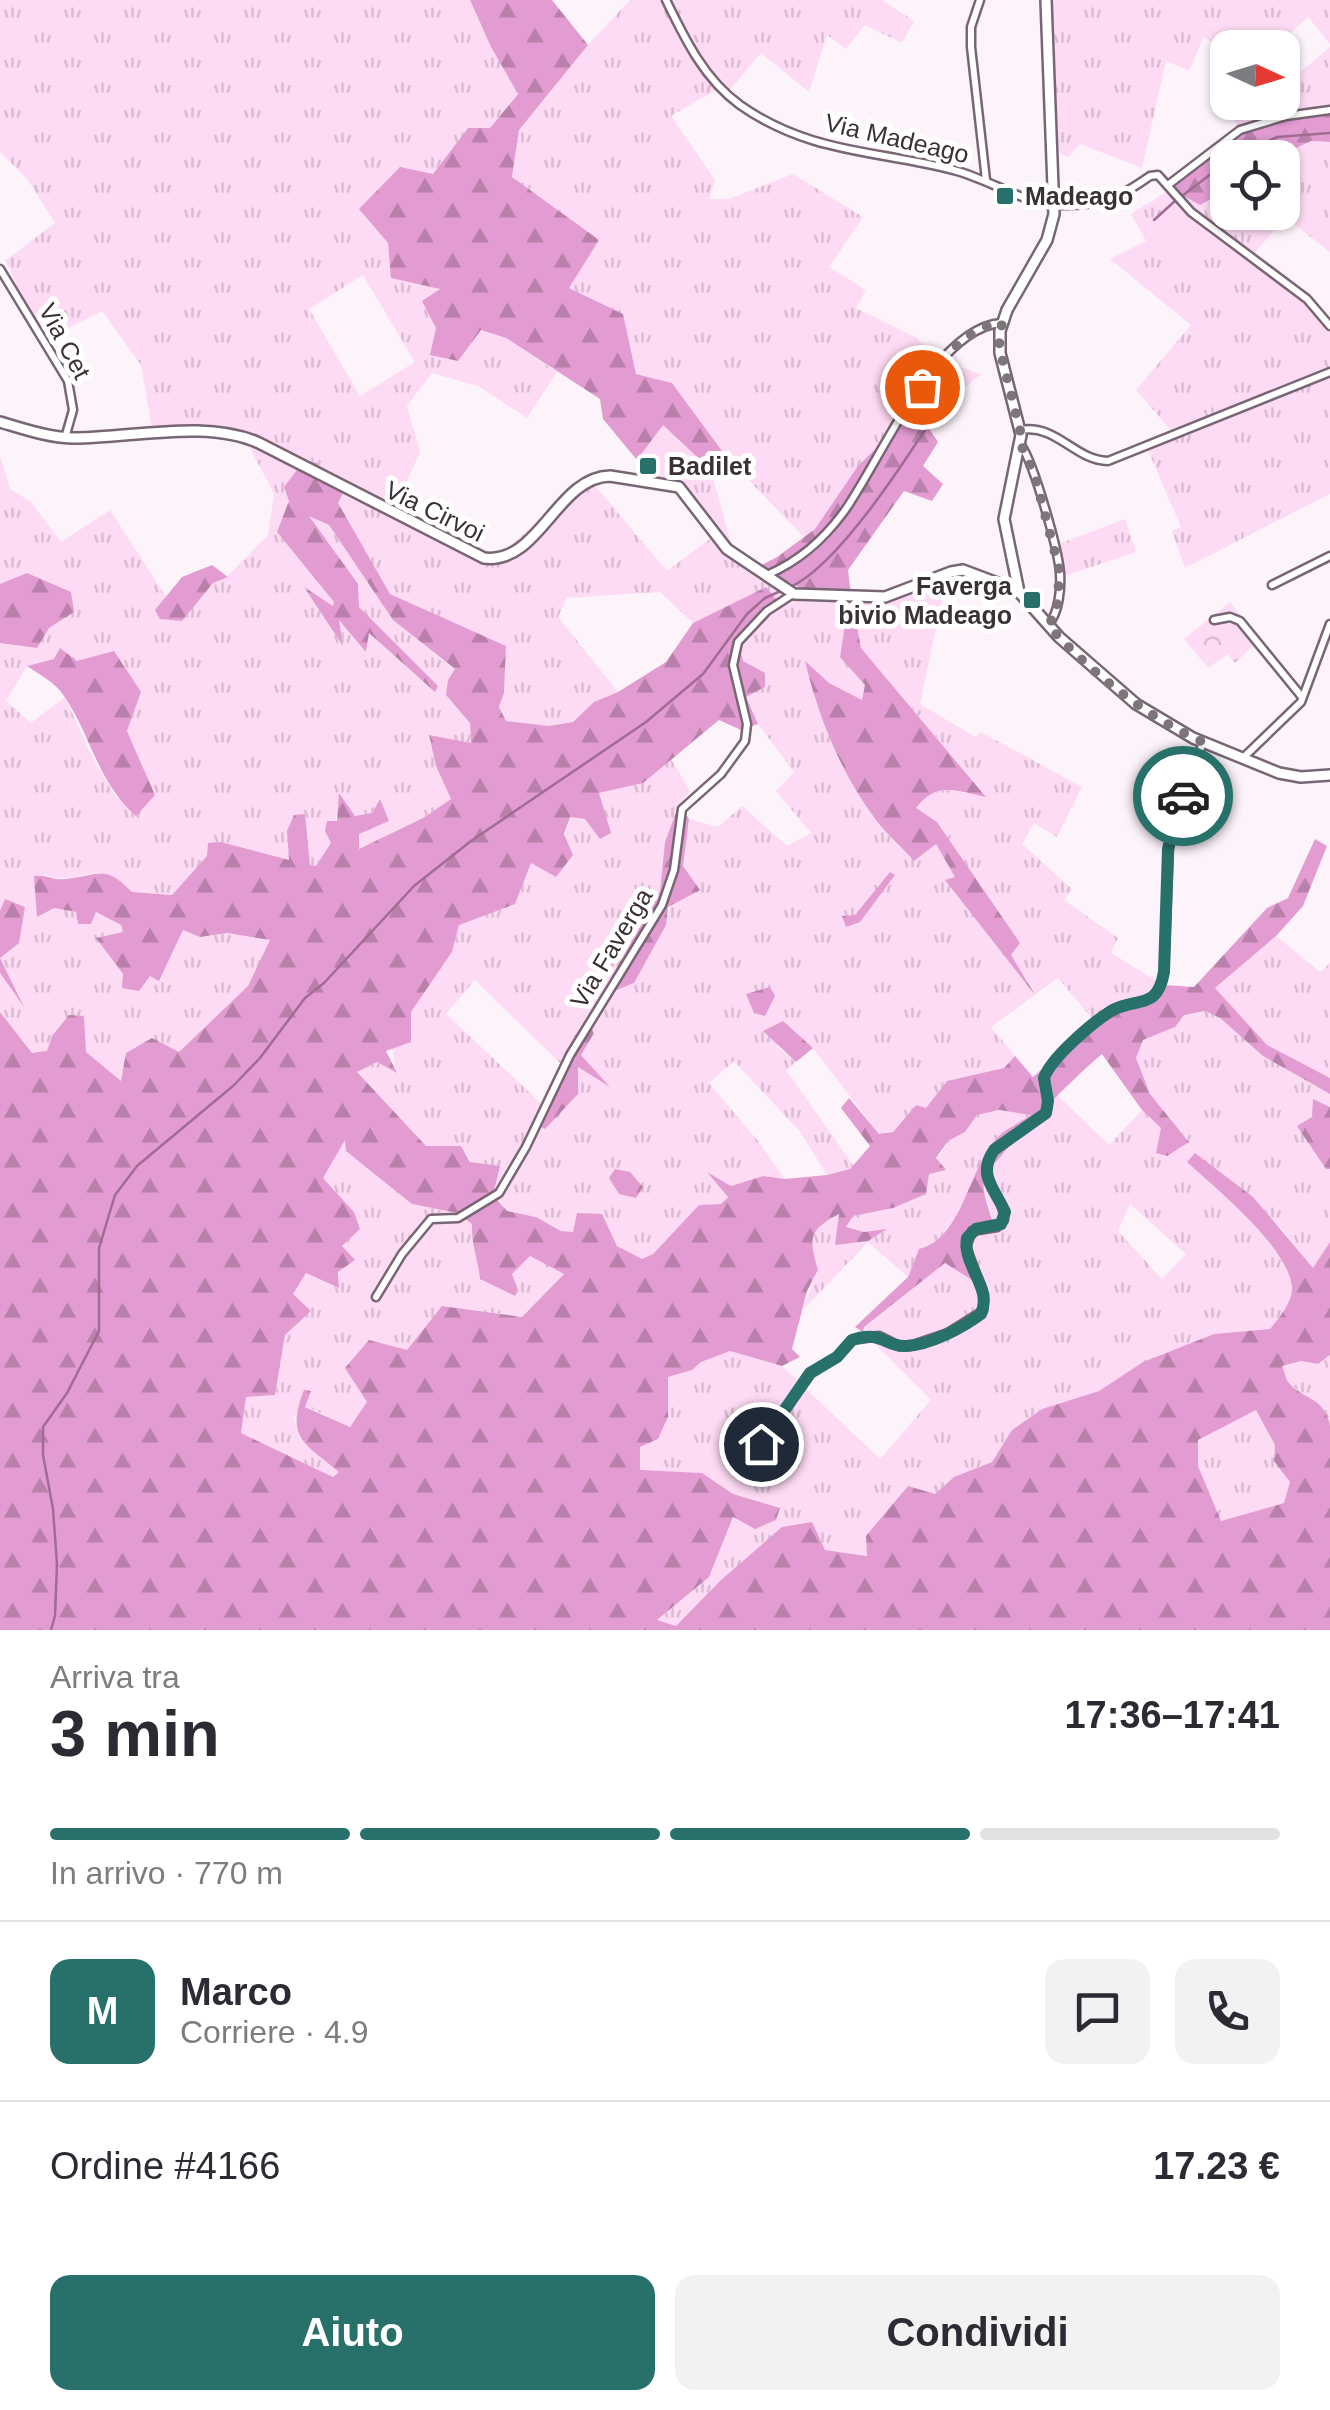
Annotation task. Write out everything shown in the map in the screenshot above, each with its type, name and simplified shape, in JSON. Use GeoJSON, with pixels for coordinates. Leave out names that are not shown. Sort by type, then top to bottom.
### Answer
{"type":"FeatureCollection","features":[{"type":"Feature","properties":{"kind":"street","name":"Via Madeago"},"geometry":{"type":"LineString","coordinates":[[666,0],[702,67],[719,88],[742,107],[826,146],[956,170],[1054,205],[1117,199],[1153,176],[1161,176],[1168,185]]}},
{"type":"Feature","properties":{"kind":"street","name":"Via Madeago"},"geometry":{"type":"LineString","coordinates":[[980,0],[971,27],[970,47],[986,180]]}},
{"type":"Feature","properties":{"kind":"street"},"geometry":{"type":"LineString","coordinates":[[1046,0],[1054,205],[1047,240],[1002,323],[999,346],[1020,430],[1021,445],[1004,519],[1017,588],[1024,601],[1080,657],[1136,704],[1242,759],[1291,776],[1330,775]]}},
{"type":"Feature","properties":{"kind":"street"},"geometry":{"type":"LineString","coordinates":[[1330,110],[1286,116],[1240,130],[1168,185],[1182,203],[1306,299],[1330,326]]}},
{"type":"Feature","properties":{"kind":"street","name":"Via Cet"},"geometry":{"type":"LineString","coordinates":[[0,269],[68,381],[73,410],[65,438]]}},
{"type":"Feature","properties":{"kind":"street"},"geometry":{"type":"LineString","coordinates":[[766,576],[809,551],[844,512],[905,410],[948,354],[984,326],[1002,323]]}},
{"type":"Feature","properties":{"kind":"street"},"geometry":{"type":"LineString","coordinates":[[1020,430],[1032,428],[1052,433],[1084,456],[1108,462],[1330,372]]}},
{"type":"Feature","properties":{"kind":"street","name":"Via Cirvoi"},"geometry":{"type":"LineString","coordinates":[[0,422],[65,438],[234,434],[259,443],[470,553],[492,559],[512,555],[592,480],[610,476],[671,485],[685,491],[728,549],[794,594]]}},
{"type":"Feature","properties":{"kind":"street"},"geometry":{"type":"LineString","coordinates":[[1021,445],[1035,476],[1060,572],[1056,614],[1048,625]]}},
{"type":"Feature","properties":{"kind":"street"},"geometry":{"type":"LineString","coordinates":[[1272,585],[1330,556]]}},
{"type":"Feature","properties":{"kind":"street"},"geometry":{"type":"LineString","coordinates":[[794,594],[885,597],[963,570],[1017,588]]}},
{"type":"Feature","properties":{"kind":"street","name":"Via Faverga"},"geometry":{"type":"LineString","coordinates":[[376,1297],[402,1254],[431,1218],[458,1218],[499,1193],[570,1056],[662,904],[674,870],[682,810],[721,774],[746,740],[733,665],[738,642],[766,611],[794,594]]}},
{"type":"Feature","properties":{"kind":"street"},"geometry":{"type":"LineString","coordinates":[[1214,620],[1230,617],[1240,621],[1302,698]]}},
{"type":"Feature","properties":{"kind":"street"},"geometry":{"type":"LineString","coordinates":[[1242,759],[1296,709],[1330,624]]}},
{"type":"Feature","properties":{"kind":"street"},"geometry":{"type":"LineString","coordinates":[[761,1444],[810,1373],[837,1357],[852,1340],[879,1336],[899,1346],[910,1346],[944,1335],[981,1314],[984,1295],[967,1257],[967,1238],[976,1229],[1001,1224],[1005,1212],[987,1180],[989,1157],[1046,1113],[1044,1078],[1053,1062],[1111,1012],[1146,1002],[1159,990],[1164,972],[1169,845],[1203,742]]}},
{"type":"Feature","properties":{"kind":"green space"},"geometry":{"type":"Polygon","coordinates":[[[0,0],[470,0],[518,93],[490,128],[468,128],[433,174],[360,209],[388,243],[481,330],[506,338],[557,372],[527,418],[478,386],[432,373],[407,406],[420,452],[391,517],[467,556],[493,563],[586,475],[667,571],[718,533],[684,484],[650,474],[637,460],[663,424],[711,470],[733,551],[756,568],[801,588],[882,596],[948,570],[920,704],[975,737],[981,732],[1082,787],[1057,837],[1034,823],[1022,844],[1072,889],[1064,900],[1118,938],[1111,953],[1163,985],[1095,1022],[1058,978],[991,1027],[1015,1056],[1004,1068],[947,1081],[926,1109],[916,1105],[893,1132],[879,1134],[813,1048],[783,1021],[777,1047],[796,1062],[786,1070],[853,1165],[850,1169],[827,1175],[801,1133],[734,1061],[709,1083],[785,1179],[763,1176],[731,1186],[710,1175],[728,1196],[721,1204],[699,1205],[653,1254],[642,1259],[627,1253],[577,1213],[573,1232],[562,1231],[536,1217],[507,1211],[461,1146],[426,1146],[356,1072],[377,1062],[396,1072],[392,1048],[411,1042],[411,1012],[452,952],[459,924],[515,904],[531,862],[556,876],[570,816],[585,819],[599,793],[643,783],[671,759],[690,791],[679,804],[665,842],[660,891],[603,995],[665,925],[683,866],[689,819],[718,827],[742,806],[787,846],[811,833],[776,791],[794,772],[758,724],[746,697],[765,687],[743,661],[737,639],[766,587],[693,623],[660,592],[567,598],[558,617],[618,692],[594,702],[573,722],[549,726],[506,721],[499,708],[504,693],[506,646],[390,594],[337,503],[290,501],[277,532],[334,602],[333,607],[306,589],[342,643],[338,618],[367,651],[368,632],[434,691],[359,607],[335,551],[307,514],[329,525],[393,620],[455,670],[446,694],[470,723],[471,744],[429,736],[436,766],[451,799],[423,818],[358,850],[359,834],[389,821],[380,800],[372,813],[355,816],[340,795],[332,842],[316,866],[310,865],[305,814],[287,831],[289,861],[221,842],[172,895],[132,892],[118,880],[98,873],[70,878],[43,874],[54,908],[76,912],[78,924],[90,924],[96,912],[121,925],[123,932],[97,939],[123,975],[123,988],[150,976],[159,980],[183,930],[200,937],[227,933],[271,940],[248,986],[179,1052],[121,1082],[86,1052],[32,1053],[0,1012],[0,973],[18,1000],[0,958],[0,643],[37,648],[27,573],[0,584],[0,456],[10,489],[31,502],[61,542],[110,510],[166,597],[155,610],[182,621],[213,582],[228,576],[268,535],[274,494],[248,444],[209,427],[152,430],[141,365],[102,311],[43,341],[6,260],[55,223],[28,180],[0,152],[0,0]],[[363,275],[309,309],[360,396],[415,362],[363,275]],[[857,626],[865,686],[862,701],[829,683],[806,663],[833,745],[864,803],[914,860],[936,844],[956,878],[946,881],[1028,986],[1010,955],[1020,943],[937,822],[915,808],[940,791],[985,795],[861,648],[857,626]],[[54,659],[27,666],[6,701],[31,723],[65,697],[94,761],[117,799],[144,768],[127,731],[141,692],[77,661],[54,659]],[[475,980],[446,1014],[544,1106],[577,1067],[607,1084],[581,1055],[586,1019],[562,1065],[475,980]]]}},
{"type":"Feature","properties":{"kind":"green space"},"geometry":{"type":"Polygon","coordinates":[[[470,0],[552,0],[588,45],[519,130],[512,177],[599,240],[569,288],[623,314],[636,374],[672,383],[728,459],[711,470],[663,425],[637,460],[603,419],[600,399],[506,338],[481,330],[458,361],[430,355],[436,328],[422,301],[440,289],[391,278],[388,243],[359,209],[400,167],[433,174],[468,128],[490,128],[518,94],[470,0]]]}},
{"type":"Feature","properties":{"kind":"green space"},"geometry":{"type":"Polygon","coordinates":[[[630,0],[882,0],[914,21],[902,43],[865,25],[846,49],[827,35],[809,92],[761,53],[728,92],[721,87],[671,116],[715,180],[709,199],[729,199],[793,174],[863,217],[829,267],[866,290],[856,308],[917,338],[935,359],[981,374],[925,422],[916,409],[815,529],[804,537],[728,459],[672,383],[636,374],[623,314],[569,288],[512,178],[519,130],[630,0]]]}},
{"type":"Feature","properties":{"kind":"green space"},"geometry":{"type":"Polygon","coordinates":[[[1041,0],[1330,0],[1330,44],[1308,17],[1294,30],[1210,30],[1210,41],[1204,37],[1189,71],[1166,61],[1142,168],[1080,144],[1068,157],[1047,147],[1041,0]]]}},
{"type":"Feature","properties":{"kind":"green space"},"geometry":{"type":"Polygon","coordinates":[[[1330,47],[1330,113],[1300,117],[1300,72],[1330,47]]]}},
{"type":"Feature","properties":{"kind":"green space"},"geometry":{"type":"Polygon","coordinates":[[[1330,113],[1330,142],[1311,141],[1300,146],[1300,140],[1231,140],[1241,132],[1330,113]]]}},
{"type":"Feature","properties":{"kind":"green space"},"geometry":{"type":"Polygon","coordinates":[[[1234,120],[1284,120],[1241,132],[1234,120]]]}},
{"type":"Feature","properties":{"kind":"green space"},"geometry":{"type":"Polygon","coordinates":[[[1311,141],[1330,142],[1330,252],[1300,229],[1300,146],[1311,141]]]}},
{"type":"Feature","properties":{"kind":"green space"},"geometry":{"type":"Polygon","coordinates":[[[1210,157],[1210,199],[1200,205],[1171,189],[1210,157]]]}},
{"type":"Feature","properties":{"kind":"green space"},"geometry":{"type":"Polygon","coordinates":[[[1171,189],[1200,205],[1210,199],[1210,230],[1274,230],[1255,253],[1330,325],[1330,494],[1185,568],[1172,531],[1181,527],[1147,448],[1175,435],[1136,390],[1191,325],[1110,259],[1146,241],[1131,214],[1171,189]]]}},
{"type":"Feature","properties":{"kind":"green space"},"geometry":{"type":"Polygon","coordinates":[[[1180,212],[1214,245],[1196,263],[1162,230],[1180,212]]]}},
{"type":"Feature","properties":{"kind":"green space"},"geometry":{"type":"Polygon","coordinates":[[[916,409],[938,442],[923,466],[943,484],[932,501],[904,491],[848,570],[851,595],[801,588],[756,568],[815,529],[858,466],[916,409]]]}},
{"type":"Feature","properties":{"kind":"green space"},"geometry":{"type":"Polygon","coordinates":[[[316,462],[343,493],[338,503],[390,594],[506,646],[504,693],[499,707],[506,721],[549,726],[573,722],[594,702],[666,662],[693,623],[766,587],[777,600],[737,639],[743,661],[765,673],[765,687],[746,697],[758,724],[741,730],[719,720],[643,783],[599,793],[611,833],[600,839],[585,819],[570,817],[564,834],[573,855],[556,877],[531,863],[515,904],[459,925],[452,952],[411,1012],[411,1042],[386,1051],[397,1073],[377,1062],[357,1072],[426,1146],[461,1146],[470,1162],[500,1166],[493,1195],[507,1211],[536,1217],[561,1231],[573,1232],[577,1213],[602,1214],[617,1246],[642,1259],[653,1254],[699,1205],[721,1204],[728,1197],[707,1172],[731,1186],[763,1176],[785,1179],[850,1169],[870,1146],[841,1108],[849,1098],[879,1134],[893,1132],[916,1105],[926,1108],[947,1081],[1004,1068],[1015,1056],[1033,1077],[1095,1022],[1163,985],[1194,987],[1267,908],[1288,898],[1315,839],[1327,846],[1303,906],[1276,936],[1215,988],[1267,1045],[1330,1078],[1330,1094],[1263,1056],[1220,1018],[1205,1011],[1184,1015],[1175,1027],[1143,1040],[1136,1058],[1150,1094],[1189,1142],[1167,1156],[1156,1153],[1161,1128],[1142,1110],[1102,1054],[1037,1116],[989,1171],[984,1185],[992,1220],[967,1233],[972,1280],[945,1263],[864,1327],[863,1332],[855,1327],[908,1277],[919,1249],[946,1231],[988,1149],[1002,1134],[1031,1115],[999,1110],[977,1115],[965,1132],[948,1141],[936,1158],[946,1170],[929,1174],[926,1194],[893,1208],[853,1216],[846,1227],[864,1232],[887,1229],[868,1241],[835,1245],[839,1214],[816,1231],[813,1250],[818,1270],[807,1291],[792,1349],[800,1357],[782,1366],[730,1351],[668,1377],[668,1417],[658,1439],[640,1447],[640,1470],[702,1473],[733,1494],[780,1508],[776,1520],[755,1529],[733,1517],[709,1577],[657,1620],[676,1626],[782,1527],[812,1522],[825,1550],[867,1556],[866,1536],[908,1486],[935,1494],[954,1477],[992,1462],[1012,1430],[1042,1409],[1099,1391],[1143,1362],[1214,1334],[1270,1329],[1290,1299],[1288,1272],[1265,1237],[1187,1162],[1195,1153],[1253,1197],[1313,1268],[1330,1242],[1330,1355],[1318,1364],[1301,1361],[1282,1366],[1289,1383],[1319,1404],[1330,1425],[1330,1630],[0,1630],[0,1012],[32,1053],[47,1051],[52,1036],[69,1015],[84,1016],[86,1052],[121,1081],[126,1053],[152,1038],[179,1052],[248,986],[270,940],[227,933],[200,937],[183,930],[159,981],[150,976],[139,991],[122,988],[123,974],[96,938],[123,932],[121,925],[96,912],[91,924],[78,924],[76,912],[54,908],[37,917],[34,876],[62,879],[102,874],[115,878],[132,892],[172,895],[207,856],[208,843],[221,842],[289,860],[287,831],[294,815],[305,814],[310,865],[316,866],[331,843],[325,831],[327,821],[337,821],[339,793],[355,816],[372,813],[380,799],[389,821],[359,834],[359,849],[423,818],[451,799],[436,766],[429,735],[471,743],[470,723],[446,695],[448,680],[455,669],[393,620],[329,525],[309,516],[358,584],[359,607],[438,686],[435,692],[369,633],[366,652],[339,620],[343,646],[304,587],[333,606],[334,602],[277,532],[289,501],[284,487],[297,470],[316,462]],[[345,1140],[323,1178],[354,1212],[360,1229],[342,1246],[355,1260],[338,1272],[339,1288],[306,1273],[293,1294],[311,1311],[285,1335],[275,1395],[246,1397],[241,1433],[333,1477],[339,1472],[308,1446],[297,1430],[304,1390],[311,1391],[305,1407],[350,1427],[367,1402],[345,1368],[369,1340],[407,1350],[442,1306],[522,1317],[564,1274],[530,1256],[512,1274],[518,1290],[515,1296],[480,1279],[472,1224],[457,1213],[412,1204],[346,1151],[345,1140]],[[1256,1410],[1198,1440],[1198,1466],[1221,1521],[1284,1503],[1290,1482],[1274,1461],[1275,1445],[1256,1410]]]}},
{"type":"Feature","properties":{"kind":"green space"},"geometry":{"type":"Polygon","coordinates":[[[1125,519],[1136,552],[1061,577],[1051,547],[1125,519]]]}},
{"type":"Feature","properties":{"kind":"green space"},"geometry":{"type":"Polygon","coordinates":[[[212,565],[228,577],[213,583],[182,621],[160,619],[155,610],[182,577],[212,565]]]}},
{"type":"Feature","properties":{"kind":"green space"},"geometry":{"type":"Polygon","coordinates":[[[27,573],[71,592],[74,612],[49,628],[37,648],[0,643],[0,584],[27,573]]]}},
{"type":"Feature","properties":{"kind":"green space"},"geometry":{"type":"Polygon","coordinates":[[[1230,602],[1259,640],[1235,663],[1228,654],[1208,668],[1184,639],[1230,602]]]}},
{"type":"Feature","properties":{"kind":"green space"},"geometry":{"type":"Polygon","coordinates":[[[845,625],[857,626],[861,648],[986,797],[939,791],[916,808],[937,822],[1020,943],[1011,955],[1035,995],[945,880],[955,877],[936,844],[914,861],[876,820],[842,764],[824,723],[805,661],[829,683],[862,700],[865,685],[840,657],[845,625]]]}},
{"type":"Feature","properties":{"kind":"green space"},"geometry":{"type":"Polygon","coordinates":[[[60,648],[77,661],[114,651],[141,692],[127,731],[155,795],[136,816],[103,773],[64,696],[27,666],[54,659],[60,648]]]}},
{"type":"Feature","properties":{"kind":"green space"},"geometry":{"type":"Polygon","coordinates":[[[679,804],[689,819],[683,866],[700,890],[668,907],[666,925],[634,983],[601,996],[660,891],[665,842],[679,804]]]}},
{"type":"Feature","properties":{"kind":"green space"},"geometry":{"type":"Polygon","coordinates":[[[890,872],[895,875],[860,922],[846,927],[842,916],[855,915],[890,872]]]}},
{"type":"Feature","properties":{"kind":"green space"},"geometry":{"type":"Polygon","coordinates":[[[5,899],[25,907],[19,943],[0,958],[0,911],[5,899]]]}},
{"type":"Feature","properties":{"kind":"green space"},"geometry":{"type":"Polygon","coordinates":[[[1276,936],[1320,972],[1330,963],[1330,1078],[1267,1045],[1215,988],[1276,936]]]}},
{"type":"Feature","properties":{"kind":"green space"},"geometry":{"type":"Polygon","coordinates":[[[0,958],[24,1007],[0,973],[0,958]]]}},
{"type":"Feature","properties":{"kind":"green space"},"geometry":{"type":"Polygon","coordinates":[[[770,987],[775,996],[765,1016],[754,1013],[746,994],[770,987]]]}},
{"type":"Feature","properties":{"kind":"green space"},"geometry":{"type":"Polygon","coordinates":[[[1205,1011],[1220,1018],[1263,1056],[1330,1094],[1330,1107],[1313,1099],[1326,1168],[1330,1169],[1330,1242],[1313,1269],[1280,1227],[1187,1162],[1266,1237],[1288,1272],[1290,1299],[1270,1329],[1214,1334],[1143,1362],[1099,1391],[1042,1409],[1012,1430],[992,1462],[954,1477],[868,1556],[825,1550],[720,1581],[676,1626],[656,1621],[709,1577],[733,1517],[733,1494],[702,1473],[640,1471],[640,1447],[658,1439],[668,1417],[668,1377],[730,1351],[782,1366],[880,1459],[931,1400],[863,1332],[864,1327],[945,1263],[971,1279],[967,1233],[992,1219],[983,1182],[991,1165],[1057,1095],[1109,1145],[1142,1110],[1161,1128],[1189,1141],[1150,1094],[1136,1058],[1143,1040],[1174,1027],[1184,1015],[1205,1011]],[[1130,1204],[1118,1231],[1162,1279],[1186,1254],[1130,1204]]]}},
{"type":"Feature","properties":{"kind":"green space"},"geometry":{"type":"Polygon","coordinates":[[[587,1018],[594,1033],[581,1055],[610,1087],[578,1067],[578,1094],[545,1129],[539,1126],[562,1065],[587,1018]]]}},
{"type":"Feature","properties":{"kind":"green space"},"geometry":{"type":"Polygon","coordinates":[[[783,1021],[813,1048],[796,1062],[763,1031],[783,1021]]]}},
{"type":"Feature","properties":{"kind":"green space"},"geometry":{"type":"Polygon","coordinates":[[[1313,1099],[1330,1107],[1330,1169],[1326,1169],[1297,1126],[1312,1117],[1313,1099]]]}},
{"type":"Feature","properties":{"kind":"green space"},"geometry":{"type":"Polygon","coordinates":[[[999,1110],[1032,1115],[973,1184],[934,1246],[919,1250],[908,1277],[868,1242],[802,1311],[818,1270],[812,1236],[822,1223],[840,1214],[835,1244],[868,1241],[885,1230],[864,1232],[845,1228],[852,1216],[893,1208],[929,1174],[948,1141],[965,1132],[977,1115],[999,1110]]]}},
{"type":"Feature","properties":{"kind":"green space"},"geometry":{"type":"Polygon","coordinates":[[[346,1137],[412,1204],[457,1213],[472,1224],[478,1256],[518,1290],[512,1274],[530,1255],[564,1274],[522,1317],[443,1306],[350,1427],[305,1406],[293,1417],[299,1438],[340,1472],[333,1477],[241,1433],[246,1397],[275,1395],[285,1335],[311,1311],[293,1294],[306,1273],[338,1288],[342,1246],[360,1229],[354,1212],[323,1178],[346,1137]]]}},
{"type":"Feature","properties":{"kind":"green space"},"geometry":{"type":"Polygon","coordinates":[[[615,1169],[630,1172],[643,1187],[636,1198],[619,1194],[609,1178],[615,1169]]]}},
{"type":"Feature","properties":{"kind":"green space"},"geometry":{"type":"Polygon","coordinates":[[[1330,1355],[1330,1425],[1319,1404],[1289,1382],[1282,1366],[1301,1361],[1318,1364],[1330,1355]]]}},
{"type":"Feature","properties":{"kind":"green space"},"geometry":{"type":"Polygon","coordinates":[[[1257,1409],[1275,1445],[1274,1461],[1290,1482],[1284,1503],[1220,1521],[1198,1466],[1198,1439],[1257,1409]]]}},
{"type":"Feature","properties":{"kind":"waterway"},"geometry":{"type":"LineString","coordinates":[[1271,140],[1330,133]]}},
{"type":"Feature","properties":{"kind":"waterway"},"geometry":{"type":"LineString","coordinates":[[1182,196],[1210,175]]}},
{"type":"Feature","properties":{"kind":"waterway"},"geometry":{"type":"LineString","coordinates":[[1154,220],[1175,201]]}},
{"type":"Feature","properties":{"kind":"waterway"},"geometry":{"type":"LineString","coordinates":[[790,587],[811,574],[856,526],[954,385]]}},
{"type":"Feature","properties":{"kind":"waterway"},"geometry":{"type":"LineString","coordinates":[[51,1630],[57,1564],[43,1427],[67,1393],[99,1331],[99,1248],[115,1195],[137,1166],[233,1086],[260,1058],[305,998],[324,983],[414,886],[471,841],[646,722],[703,674],[747,614],[765,598],[783,590]]}},
{"type":"Feature","properties":{"kind":"way so far"},"geometry":{"type":"LineString","coordinates":[[922,387],[966,338],[984,326],[1002,323],[999,346],[1021,445],[1035,476],[1060,572],[1056,614],[1048,625],[1136,704],[1203,742],[1183,796]]}},
{"type":"Feature","properties":{"kind":"place","name":"Madeago"},"geometry":{"type":"Point","coordinates":[1005,196]}},
{"type":"Feature","properties":{"kind":"place","name":"Badilet"},"geometry":{"type":"Point","coordinates":[648,466]}},
{"type":"Feature","properties":{"kind":"place","name":"Faverga bivio Madeago"},"geometry":{"type":"Point","coordinates":[1032,600]}},
{"type":"Feature","properties":{"kind":"route"},"geometry":{"type":"LineString","coordinates":[[761,1444],[810,1373],[837,1357],[852,1340],[879,1336],[899,1346],[910,1346],[944,1335],[981,1314],[984,1295],[967,1257],[967,1238],[976,1229],[1001,1224],[1005,1212],[987,1180],[989,1157],[1046,1113],[1044,1078],[1048,1066],[1111,1012],[1146,1002],[1159,990],[1164,972],[1168,849],[1183,796]]}}]}
